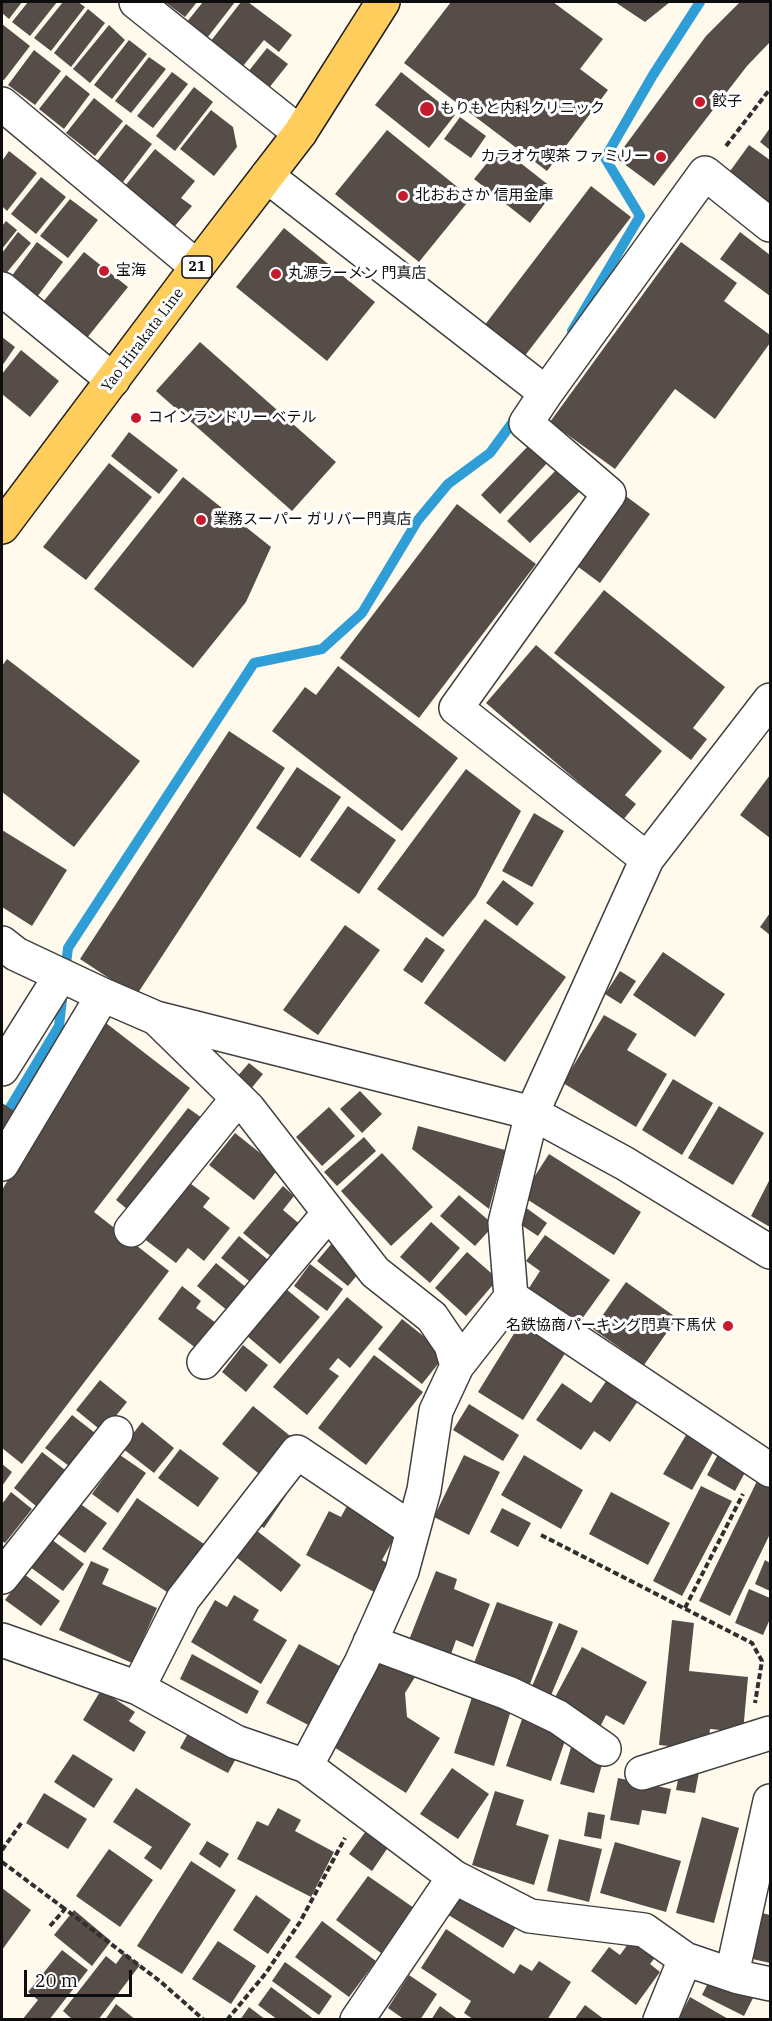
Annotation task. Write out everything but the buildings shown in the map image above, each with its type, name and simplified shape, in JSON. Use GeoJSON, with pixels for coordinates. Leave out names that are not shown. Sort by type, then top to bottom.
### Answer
{"type":"FeatureCollection","features":[{"type":"Feature","properties":{"kind":"main road","name":"Yao Hirakata Line"},"geometry":{"type":"LineString","coordinates":[[2,527],[300,134],[383,2]]}},
{"type":"Feature","properties":{"kind":"street"},"geometry":{"type":"LineString","coordinates":[[136,2],[300,134]]}},
{"type":"Feature","properties":{"kind":"street"},"geometry":{"type":"LineString","coordinates":[[2,104],[197,267]]}},
{"type":"Feature","properties":{"kind":"street"},"geometry":{"type":"LineString","coordinates":[[647,859],[456,708],[609,494],[526,423],[705,172],[771,225]]}},
{"type":"Feature","properties":{"kind":"street"},"geometry":{"type":"LineString","coordinates":[[267,176],[546,393]]}},
{"type":"Feature","properties":{"kind":"street"},"geometry":{"type":"LineString","coordinates":[[2,289],[113,380]]}},
{"type":"Feature","properties":{"kind":"street"},"geometry":{"type":"LineString","coordinates":[[306,1766],[361,1663],[402,1571],[424,1490],[436,1411],[457,1366],[511,1297],[505,1223],[532,1113],[647,859],[771,700]]}},
{"type":"Feature","properties":{"kind":"street"},"geometry":{"type":"LineString","coordinates":[[2,943],[16,954],[156,1018],[532,1113],[624,1163],[771,1252]]}},
{"type":"Feature","properties":{"kind":"street"},"geometry":{"type":"LineString","coordinates":[[2,1069],[60,975]]}},
{"type":"Feature","properties":{"kind":"street"},"geometry":{"type":"LineString","coordinates":[[2,1164],[103,995]]}},
{"type":"Feature","properties":{"kind":"street"},"geometry":{"type":"LineString","coordinates":[[156,1018],[248,1108],[375,1272],[432,1317],[451,1345],[457,1366]]}},
{"type":"Feature","properties":{"kind":"street"},"geometry":{"type":"LineString","coordinates":[[131,1230],[238,1098]]}},
{"type":"Feature","properties":{"kind":"street"},"geometry":{"type":"LineString","coordinates":[[204,1362],[329,1213]]}},
{"type":"Feature","properties":{"kind":"street"},"geometry":{"type":"LineString","coordinates":[[511,1297],[765,1466]]}},
{"type":"Feature","properties":{"kind":"street"},"geometry":{"type":"LineString","coordinates":[[2,1577],[116,1433]]}},
{"type":"Feature","properties":{"kind":"street"},"geometry":{"type":"LineString","coordinates":[[138,1688],[183,1599],[297,1452],[413,1530]]}},
{"type":"Feature","properties":{"kind":"street"},"geometry":{"type":"LineString","coordinates":[[2,1640],[138,1688],[236,1742],[306,1766],[454,1878],[530,1916],[644,1930],[685,1959],[771,1984]]}},
{"type":"Feature","properties":{"kind":"street"},"geometry":{"type":"LineString","coordinates":[[370,1642],[508,1693],[558,1717],[604,1749]]}},
{"type":"Feature","properties":{"kind":"street"},"geometry":{"type":"LineString","coordinates":[[642,1773],[762,1722]]}},
{"type":"Feature","properties":{"kind":"street"},"geometry":{"type":"LineString","coordinates":[[732,1974],[771,1801]]}},
{"type":"Feature","properties":{"kind":"street"},"geometry":{"type":"LineString","coordinates":[[357,2019],[454,1878]]}},
{"type":"Feature","properties":{"kind":"street"},"geometry":{"type":"LineString","coordinates":[[660,2019],[685,1959]]}},
{"type":"Feature","properties":{"kind":"path"},"geometry":{"type":"LineString","coordinates":[[705,172],[771,88]]}},
{"type":"Feature","properties":{"kind":"path"},"geometry":{"type":"LineString","coordinates":[[685,1608],[765,1466]]}},
{"type":"Feature","properties":{"kind":"path"},"geometry":{"type":"LineString","coordinates":[[541,1535],[752,1643],[762,1661],[762,1722]]}},
{"type":"Feature","properties":{"kind":"path"},"geometry":{"type":"LineString","coordinates":[[227,2019],[266,1973],[300,1922],[362,1809]]}},
{"type":"Feature","properties":{"kind":"path"},"geometry":{"type":"LineString","coordinates":[[2,1850],[22,1822]]}},
{"type":"Feature","properties":{"kind":"path"},"geometry":{"type":"LineString","coordinates":[[2,1862],[161,1982],[204,2019]]}},
{"type":"Feature","properties":{"kind":"path"},"geometry":{"type":"LineString","coordinates":[[50,1926],[65,1909]]}},
{"type":"Feature","properties":{"kind":"waterway"},"geometry":{"type":"LineString","coordinates":[[572,331],[640,216],[605,158],[653,75],[700,2]]}},
{"type":"Feature","properties":{"kind":"waterway"},"geometry":{"type":"LineString","coordinates":[[65,972],[68,948],[254,663],[322,649],[362,613],[418,520],[448,484],[490,453],[518,415]]}},
{"type":"Feature","properties":{"kind":"waterway"},"geometry":{"type":"LineString","coordinates":[[2,1121],[59,1026],[63,991]]}},
{"type":"Feature","properties":{"kind":"place","name":"餃子"},"geometry":{"type":"Point","coordinates":[700,102]}},
{"type":"Feature","properties":{"kind":"place","name":"もりもと内科クリニック"},"geometry":{"type":"Point","coordinates":[427,109]}},
{"type":"Feature","properties":{"kind":"place","name":"カラオケ喫茶 ファミリー"},"geometry":{"type":"Point","coordinates":[661,157]}},
{"type":"Feature","properties":{"kind":"place","name":"北おおさか 信用金庫"},"geometry":{"type":"Point","coordinates":[403,196]}},
{"type":"Feature","properties":{"kind":"place","name":"宝海"},"geometry":{"type":"Point","coordinates":[104,271]}},
{"type":"Feature","properties":{"kind":"place","name":"丸源ラーメン 門真店"},"geometry":{"type":"Point","coordinates":[276,274]}},
{"type":"Feature","properties":{"kind":"place","name":"コインランドリー ベテル"},"geometry":{"type":"Point","coordinates":[136,418]}},
{"type":"Feature","properties":{"kind":"place","name":"業務スーパー ガリバー門真店"},"geometry":{"type":"Point","coordinates":[201,520]}},
{"type":"Feature","properties":{"kind":"place","name":"名鉄協商パーキング門真下馬伏"},"geometry":{"type":"Point","coordinates":[728,1326]}}]}
